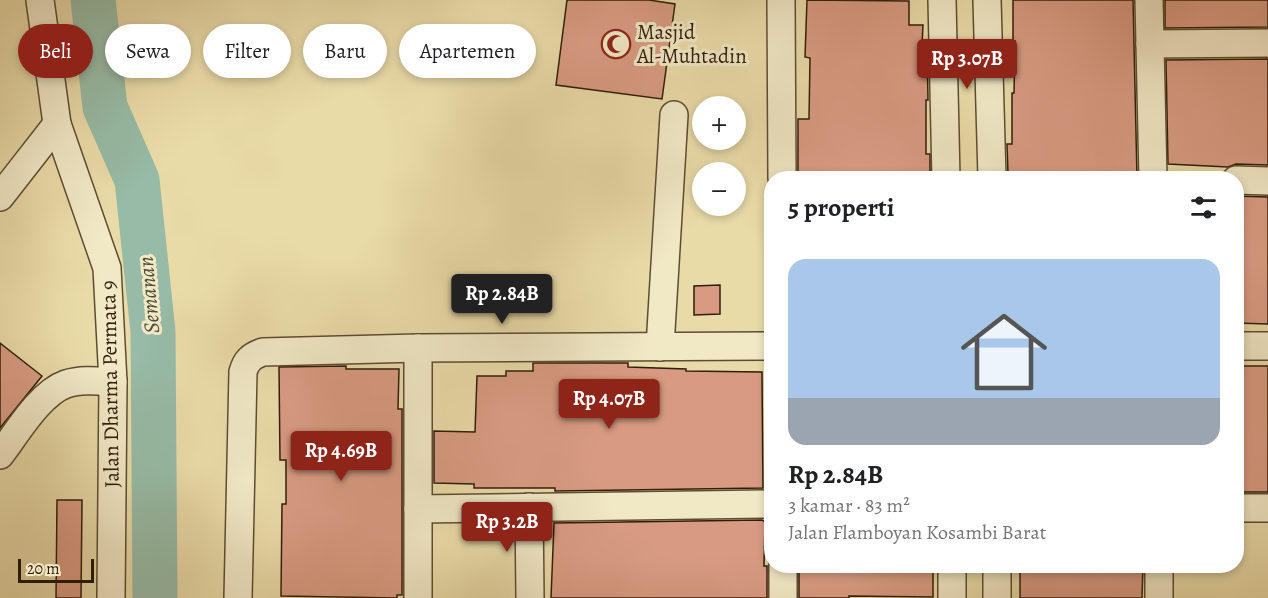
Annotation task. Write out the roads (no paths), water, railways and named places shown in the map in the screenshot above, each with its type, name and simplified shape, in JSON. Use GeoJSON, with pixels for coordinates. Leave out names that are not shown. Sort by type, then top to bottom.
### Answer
{"type":"FeatureCollection","features":[{"type":"Feature","properties":{"kind":"street","name":"Jalan Dharma Permata 9"},"geometry":{"type":"LineString","coordinates":[[40,0],[57,124],[107,268],[113,382],[111,598]]}},
{"type":"Feature","properties":{"kind":"street"},"geometry":{"type":"LineString","coordinates":[[781,0],[782,171]]}},
{"type":"Feature","properties":{"kind":"street"},"geometry":{"type":"LineString","coordinates":[[942,0],[946,171]]}},
{"type":"Feature","properties":{"kind":"street"},"geometry":{"type":"LineString","coordinates":[[987,0],[992,171]]}},
{"type":"Feature","properties":{"kind":"street"},"geometry":{"type":"LineString","coordinates":[[1149,0],[1153,171]]}},
{"type":"Feature","properties":{"kind":"street"},"geometry":{"type":"LineString","coordinates":[[1150,44],[1268,43]]}},
{"type":"Feature","properties":{"kind":"street"},"geometry":{"type":"LineString","coordinates":[[660,347],[674,115]]}},
{"type":"Feature","properties":{"kind":"street"},"geometry":{"type":"LineString","coordinates":[[0,197],[57,124]]}},
{"type":"Feature","properties":{"kind":"street"},"geometry":{"type":"LineString","coordinates":[[1244,180],[1268,180]]}},
{"type":"Feature","properties":{"kind":"street"},"geometry":{"type":"LineString","coordinates":[[238,598],[243,372],[250,358],[262,352],[418,348],[764,346]]}},
{"type":"Feature","properties":{"kind":"street"},"geometry":{"type":"LineString","coordinates":[[1244,346],[1268,346]]}},
{"type":"Feature","properties":{"kind":"street"},"geometry":{"type":"LineString","coordinates":[[418,348],[418,598]]}},
{"type":"Feature","properties":{"kind":"street"},"geometry":{"type":"LineString","coordinates":[[0,455],[45,397],[68,383],[113,382]]}},
{"type":"Feature","properties":{"kind":"street"},"geometry":{"type":"LineString","coordinates":[[418,509],[764,504]]}},
{"type":"Feature","properties":{"kind":"street"},"geometry":{"type":"LineString","coordinates":[[529,507],[530,598]]}},
{"type":"Feature","properties":{"kind":"street"},"geometry":{"type":"LineString","coordinates":[[1244,508],[1268,508]]}},
{"type":"Feature","properties":{"kind":"street"},"geometry":{"type":"LineString","coordinates":[[783,573],[783,598]]}},
{"type":"Feature","properties":{"kind":"street"},"geometry":{"type":"LineString","coordinates":[[952,573],[952,598]]}},
{"type":"Feature","properties":{"kind":"street"},"geometry":{"type":"LineString","coordinates":[[997,573],[997,598]]}},
{"type":"Feature","properties":{"kind":"street"},"geometry":{"type":"LineString","coordinates":[[1159,573],[1160,598]]}},
{"type":"Feature","properties":{"kind":"waterway","name":"Semanan"},"geometry":{"type":"LineString","coordinates":[[93,0],[105,107],[137,180],[153,332],[155,598]]}},
{"type":"Feature","properties":{"kind":"place","name":"Masjid Al-Muhtadin"},"geometry":{"type":"Point","coordinates":[616,44]}}]}
